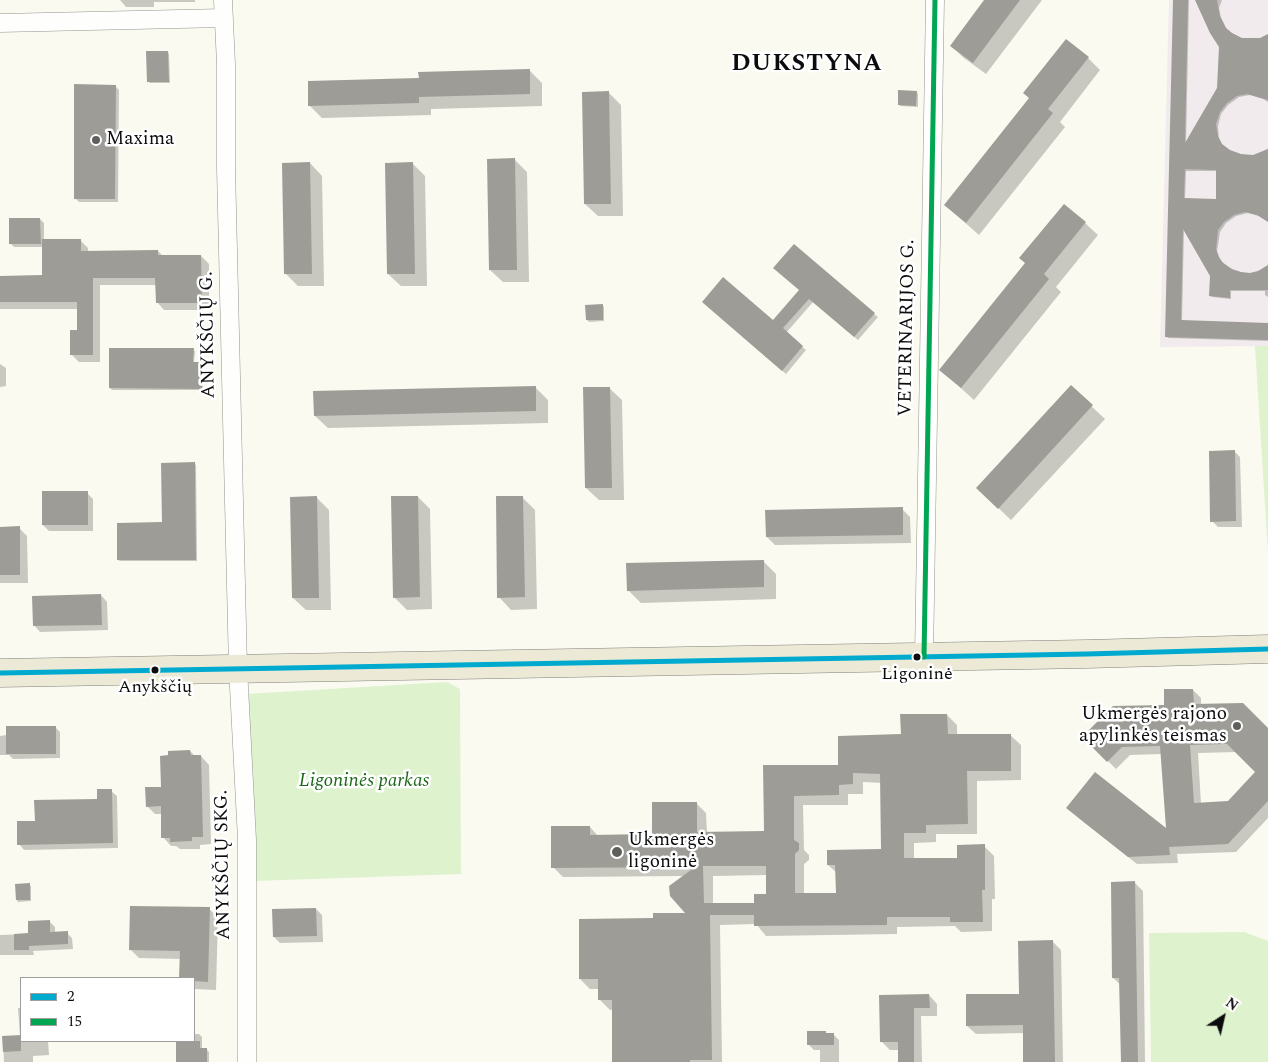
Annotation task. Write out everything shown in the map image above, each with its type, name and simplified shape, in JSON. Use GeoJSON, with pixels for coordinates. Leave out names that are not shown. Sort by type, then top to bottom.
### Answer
{"type":"FeatureCollection","features":[{"type":"Feature","properties":{"kind":"main road"},"geometry":{"type":"LineString","coordinates":[[0,673],[1268,649]]}},
{"type":"Feature","properties":{"kind":"street","name":"ANYKŠČIŲ G."},"geometry":{"type":"LineString","coordinates":[[223,0],[226,64],[226,168],[238,668]]}},
{"type":"Feature","properties":{"kind":"street","name":"VETERINARIJOS G."},"geometry":{"type":"LineString","coordinates":[[924,657],[935,0]]}},
{"type":"Feature","properties":{"kind":"street"},"geometry":{"type":"LineString","coordinates":[[0,22],[224,18]]}},
{"type":"Feature","properties":{"kind":"street","name":"ANYKŠČIŲ SKG."},"geometry":{"type":"LineString","coordinates":[[238,668],[247,840],[247,1062]]}},
{"type":"Feature","properties":{"kind":"shaded area"},"geometry":{"type":"Polygon","coordinates":[[[1169,0],[1268,0],[1268,346],[1160,347],[1169,0]]]}},
{"type":"Feature","properties":{"kind":"green space"},"geometry":{"type":"Polygon","coordinates":[[[1255,346],[1268,346],[1268,553],[1255,346]]]}},
{"type":"Feature","properties":{"kind":"green space","name":"Ligoninės parkas"},"geometry":{"type":"Polygon","coordinates":[[[447,682],[460,689],[461,874],[253,881],[246,694],[447,682]]]}},
{"type":"Feature","properties":{"kind":"green space"},"geometry":{"type":"Polygon","coordinates":[[[1244,932],[1268,941],[1268,1062],[1151,1062],[1149,933],[1244,932]]]}},
{"type":"Feature","properties":{"kind":"building"},"geometry":{"type":"Polygon","coordinates":[[[984,0],[1020,0],[973,63],[950,46],[984,0]]]}},
{"type":"Feature","properties":{"kind":"building"},"geometry":{"type":"Polygon","coordinates":[[[1173,0],[1188,0],[1185,143],[1217,88],[1219,47],[1210,33],[1195,0],[1217,0],[1220,16],[1226,28],[1232,33],[1242,38],[1260,38],[1268,34],[1268,100],[1247,94],[1237,96],[1227,103],[1220,112],[1216,124],[1218,136],[1222,144],[1230,150],[1241,154],[1253,155],[1268,149],[1268,222],[1257,215],[1245,212],[1234,215],[1224,222],[1218,230],[1216,249],[1223,263],[1241,272],[1250,273],[1258,271],[1268,265],[1268,290],[1230,290],[1230,298],[1209,296],[1210,276],[1183,229],[1181,320],[1268,323],[1268,340],[1165,337],[1173,0]],[[1185,169],[1184,198],[1216,199],[1216,170],[1185,169]]]}},
{"type":"Feature","properties":{"kind":"building"},"geometry":{"type":"Polygon","coordinates":[[[1066,39],[1089,57],[1048,109],[1053,113],[966,223],[944,205],[1029,98],[1023,93],[1066,39]]]}},
{"type":"Feature","properties":{"kind":"building"},"geometry":{"type":"Polygon","coordinates":[[[146,51],[168,51],[169,82],[147,82],[146,51]]]}},
{"type":"Feature","properties":{"kind":"building"},"geometry":{"type":"Polygon","coordinates":[[[530,69],[530,94],[419,97],[419,103],[308,106],[308,81],[419,78],[418,72],[530,69]]]}},
{"type":"Feature","properties":{"kind":"building"},"geometry":{"type":"Polygon","coordinates":[[[74,84],[116,85],[115,199],[74,199],[74,84]]]}},
{"type":"Feature","properties":{"kind":"building"},"geometry":{"type":"Polygon","coordinates":[[[898,90],[917,91],[916,106],[898,105],[898,90]]]}},
{"type":"Feature","properties":{"kind":"building"},"geometry":{"type":"Polygon","coordinates":[[[609,91],[611,204],[584,204],[582,92],[609,91]]]}},
{"type":"Feature","properties":{"kind":"building"},"geometry":{"type":"Polygon","coordinates":[[[515,158],[517,270],[489,270],[487,159],[515,158]]]}},
{"type":"Feature","properties":{"kind":"building"},"geometry":{"type":"Polygon","coordinates":[[[310,162],[312,274],[284,274],[282,163],[310,162]]]}},
{"type":"Feature","properties":{"kind":"building"},"geometry":{"type":"Polygon","coordinates":[[[413,162],[415,274],[387,274],[385,163],[413,162]]]}},
{"type":"Feature","properties":{"kind":"building"},"geometry":{"type":"Polygon","coordinates":[[[1064,204],[1086,222],[1044,274],[1049,279],[961,388],[939,370],[1025,263],[1019,258],[1064,204]]]}},
{"type":"Feature","properties":{"kind":"building"},"geometry":{"type":"Polygon","coordinates":[[[9,218],[40,218],[41,244],[9,244],[9,218]]]}},
{"type":"Feature","properties":{"kind":"building"},"geometry":{"type":"Polygon","coordinates":[[[42,239],[81,239],[81,251],[158,250],[158,255],[201,255],[202,303],[156,303],[155,278],[93,278],[93,355],[70,355],[70,330],[77,330],[77,302],[0,302],[0,276],[42,275],[42,239]]]}},
{"type":"Feature","properties":{"kind":"building"},"geometry":{"type":"Polygon","coordinates":[[[794,244],[875,313],[854,337],[809,299],[783,328],[803,346],[782,371],[702,302],[723,277],[773,320],[799,290],[773,268],[794,244]]]}},
{"type":"Feature","properties":{"kind":"building"},"geometry":{"type":"Polygon","coordinates":[[[603,304],[603,320],[586,320],[585,305],[603,304]]]}},
{"type":"Feature","properties":{"kind":"building"},"geometry":{"type":"Polygon","coordinates":[[[109,348],[194,348],[193,362],[202,362],[202,389],[109,388],[109,348]]]}},
{"type":"Feature","properties":{"kind":"building"},"geometry":{"type":"Polygon","coordinates":[[[1071,385],[1093,405],[998,509],[976,488],[1071,385]]]}},
{"type":"Feature","properties":{"kind":"building"},"geometry":{"type":"Polygon","coordinates":[[[536,386],[536,411],[314,416],[313,391],[536,386]]]}},
{"type":"Feature","properties":{"kind":"building"},"geometry":{"type":"Polygon","coordinates":[[[583,387],[610,387],[612,488],[585,488],[583,387]]]}},
{"type":"Feature","properties":{"kind":"building"},"geometry":{"type":"Polygon","coordinates":[[[1235,450],[1236,521],[1210,522],[1209,451],[1235,450]]]}},
{"type":"Feature","properties":{"kind":"building"},"geometry":{"type":"Polygon","coordinates":[[[195,462],[196,560],[117,560],[117,523],[162,522],[161,463],[195,462]]]}},
{"type":"Feature","properties":{"kind":"building"},"geometry":{"type":"Polygon","coordinates":[[[42,491],[88,491],[88,525],[42,525],[42,491]]]}},
{"type":"Feature","properties":{"kind":"building"},"geometry":{"type":"Polygon","coordinates":[[[317,496],[319,598],[292,598],[290,497],[317,496]]]}},
{"type":"Feature","properties":{"kind":"building"},"geometry":{"type":"Polygon","coordinates":[[[391,496],[418,496],[420,597],[393,598],[391,496]]]}},
{"type":"Feature","properties":{"kind":"building"},"geometry":{"type":"Polygon","coordinates":[[[496,496],[523,496],[525,597],[497,598],[496,496]]]}},
{"type":"Feature","properties":{"kind":"building"},"geometry":{"type":"Polygon","coordinates":[[[903,507],[903,535],[766,537],[765,510],[903,507]]]}},
{"type":"Feature","properties":{"kind":"building"},"geometry":{"type":"Polygon","coordinates":[[[20,526],[20,575],[0,575],[0,527],[20,526]]]}},
{"type":"Feature","properties":{"kind":"building"},"geometry":{"type":"Polygon","coordinates":[[[764,560],[764,587],[627,591],[626,563],[764,560]]]}},
{"type":"Feature","properties":{"kind":"building"},"geometry":{"type":"Polygon","coordinates":[[[101,594],[102,625],[33,626],[32,596],[101,594]]]}},
{"type":"Feature","properties":{"kind":"building"},"geometry":{"type":"Polygon","coordinates":[[[1164,689],[1193,689],[1194,704],[1243,703],[1268,728],[1268,801],[1228,844],[1169,847],[1170,855],[1128,857],[1066,808],[1095,772],[1166,828],[1160,746],[1122,747],[1107,762],[1082,737],[1113,706],[1164,705],[1164,689]],[[1227,744],[1190,745],[1194,803],[1228,801],[1255,772],[1227,744]]]}},
{"type":"Feature","properties":{"kind":"building"},"geometry":{"type":"Polygon","coordinates":[[[900,714],[947,714],[948,734],[1011,734],[1011,771],[967,771],[968,824],[926,825],[926,833],[904,833],[904,858],[957,858],[957,845],[985,844],[985,890],[982,890],[983,922],[950,922],[950,917],[887,917],[887,925],[754,926],[754,915],[710,915],[712,1060],[690,1060],[690,1062],[612,1062],[612,1000],[598,1000],[598,979],[579,979],[579,919],[653,918],[653,913],[685,913],[670,896],[669,886],[695,867],[551,868],[551,826],[590,826],[590,835],[652,834],[652,802],[697,802],[697,832],[764,831],[763,765],[838,765],[838,736],[901,734],[900,714]],[[853,773],[853,784],[839,785],[839,795],[794,796],[794,840],[799,843],[799,850],[795,854],[795,893],[836,893],[835,865],[827,865],[827,850],[881,849],[880,774],[853,773]],[[703,866],[704,903],[754,903],[754,894],[766,894],[766,866],[703,866]]]}},
{"type":"Feature","properties":{"kind":"building"},"geometry":{"type":"Polygon","coordinates":[[[6,726],[56,726],[56,754],[6,754],[6,726]]]}},
{"type":"Feature","properties":{"kind":"building"},"geometry":{"type":"Polygon","coordinates":[[[190,750],[191,755],[201,755],[203,837],[192,837],[192,841],[170,842],[170,838],[161,838],[161,806],[146,807],[145,787],[161,787],[160,756],[168,755],[168,751],[190,750]]]}},
{"type":"Feature","properties":{"kind":"building"},"geometry":{"type":"Polygon","coordinates":[[[97,789],[112,789],[113,843],[17,845],[17,821],[35,821],[34,800],[97,799],[97,789]]]}},
{"type":"Feature","properties":{"kind":"building"},"geometry":{"type":"Polygon","coordinates":[[[1135,881],[1138,1062],[1121,1062],[1119,978],[1112,978],[1111,882],[1135,881]]]}},
{"type":"Feature","properties":{"kind":"building"},"geometry":{"type":"Polygon","coordinates":[[[30,883],[30,900],[16,900],[15,884],[30,883]]]}},
{"type":"Feature","properties":{"kind":"building"},"geometry":{"type":"Polygon","coordinates":[[[130,906],[210,907],[208,982],[195,981],[195,977],[179,977],[180,951],[129,950],[130,906]]]}},
{"type":"Feature","properties":{"kind":"building"},"geometry":{"type":"Polygon","coordinates":[[[316,908],[317,936],[273,937],[272,909],[316,908]]]}},
{"type":"Feature","properties":{"kind":"building"},"geometry":{"type":"Polygon","coordinates":[[[50,920],[50,932],[68,931],[68,944],[29,946],[29,950],[14,950],[14,934],[28,933],[28,921],[50,920]]]}},
{"type":"Feature","properties":{"kind":"building"},"geometry":{"type":"Polygon","coordinates":[[[1053,940],[1055,1062],[1023,1062],[1023,1025],[966,1026],[966,994],[1019,994],[1018,941],[1053,940]]]}},
{"type":"Feature","properties":{"kind":"building"},"geometry":{"type":"Polygon","coordinates":[[[929,994],[930,1008],[914,1008],[914,1062],[898,1062],[898,1042],[880,1042],[879,995],[929,994]]]}},
{"type":"Feature","properties":{"kind":"building"},"geometry":{"type":"Polygon","coordinates":[[[807,1031],[834,1033],[834,1045],[807,1045],[807,1031]]]}},
{"type":"Feature","properties":{"kind":"building"},"geometry":{"type":"Polygon","coordinates":[[[20,1035],[21,1051],[3,1052],[2,1036],[20,1035]]]}},
{"type":"Feature","properties":{"kind":"building"},"geometry":{"type":"Polygon","coordinates":[[[200,1041],[200,1048],[207,1048],[207,1062],[176,1062],[176,1042],[200,1041]]]}},
{"type":"Feature","properties":{"kind":"transit line","name":"15"},"geometry":{"type":"LineString","coordinates":[[924,657],[935,0]]}},
{"type":"Feature","properties":{"kind":"transit line","name":"2"},"geometry":{"type":"LineString","coordinates":[[0,673],[1087,654],[1268,649]]}},
{"type":"Feature","properties":{"kind":"place","name":"Maxima"},"geometry":{"type":"Point","coordinates":[96,140]}},
{"type":"Feature","properties":{"kind":"place","name":"Ligoninė"},"geometry":{"type":"Point","coordinates":[917,657]}},
{"type":"Feature","properties":{"kind":"place","name":"Anykščių"},"geometry":{"type":"Point","coordinates":[155,670]}},
{"type":"Feature","properties":{"kind":"place","name":"Ukmergės rajono apylinkės teismas"},"geometry":{"type":"Point","coordinates":[1237,726]}},
{"type":"Feature","properties":{"kind":"place","name":"Ukmergės ligoninė"},"geometry":{"type":"Point","coordinates":[617,852]}},
{"type":"Feature","properties":{"kind":"district","name":"DUKSTYNA"},"geometry":{"type":"Point","coordinates":[807,65]}}]}
